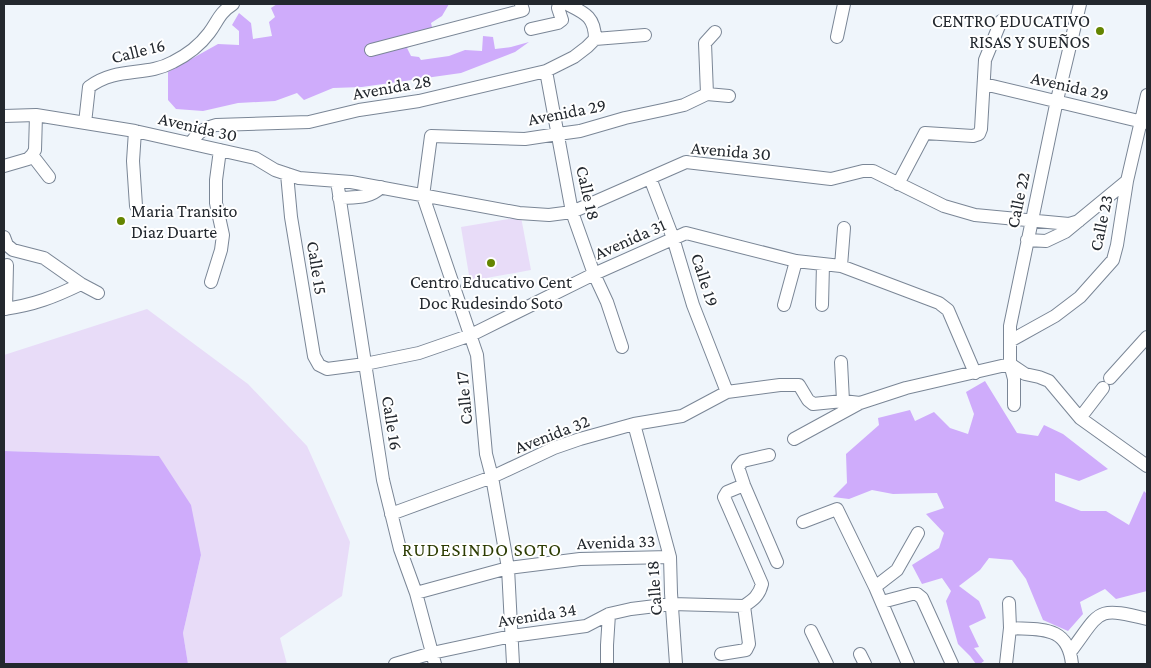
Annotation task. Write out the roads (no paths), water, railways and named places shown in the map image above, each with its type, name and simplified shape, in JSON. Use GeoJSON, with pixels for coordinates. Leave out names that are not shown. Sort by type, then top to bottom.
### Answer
{"type":"FeatureCollection","features":[{"type":"Feature","properties":{"kind":"street","name":"Calle 16"},"geometry":{"type":"LineString","coordinates":[[86,123],[89,87],[98,80],[117,73],[163,67],[174,62],[198,46],[224,10],[233,4]]}},
{"type":"Feature","properties":{"kind":"street"},"geometry":{"type":"LineString","coordinates":[[371,50],[520,11],[522,10],[521,4]]}},
{"type":"Feature","properties":{"kind":"street"},"geometry":{"type":"LineString","coordinates":[[531,29],[558,23],[562,20],[558,8],[559,4]]}},
{"type":"Feature","properties":{"kind":"street"},"geometry":{"type":"LineString","coordinates":[[567,4],[583,12],[592,20],[595,29],[595,39],[644,35]]}},
{"type":"Feature","properties":{"kind":"street"},"geometry":{"type":"LineString","coordinates":[[838,37],[844,4]]}},
{"type":"Feature","properties":{"kind":"street","name":"Calle 22"},"geometry":{"type":"LineString","coordinates":[[1014,405],[1014,379],[1010,364],[1010,326],[1057,100],[1080,4]]}},
{"type":"Feature","properties":{"kind":"street"},"geometry":{"type":"LineString","coordinates":[[898,184],[925,133],[973,136],[979,134],[981,129],[985,60],[1001,22]]}},
{"type":"Feature","properties":{"kind":"street"},"geometry":{"type":"LineString","coordinates":[[715,32],[705,43],[707,94],[729,96]]}},
{"type":"Feature","properties":{"kind":"street","name":"Avenida 28"},"geometry":{"type":"LineString","coordinates":[[191,143],[196,134],[216,125],[310,122],[359,110],[419,101],[546,71],[574,57],[588,47],[595,39]]}},
{"type":"Feature","properties":{"kind":"street","name":"Calle 18"},"geometry":{"type":"LineString","coordinates":[[546,71],[572,212],[594,274],[607,302],[622,348]]}},
{"type":"Feature","properties":{"kind":"street","name":"Avenida 29"},"geometry":{"type":"LineString","coordinates":[[984,84],[1144,122]]}},
{"type":"Feature","properties":{"kind":"street","name":"Avenida 29"},"geometry":{"type":"LineString","coordinates":[[431,136],[525,139],[580,131],[625,118],[675,107],[707,94]]}},
{"type":"Feature","properties":{"kind":"street","name":"Calle 23"},"geometry":{"type":"LineString","coordinates":[[1010,341],[1055,316],[1080,297],[1112,260],[1117,245],[1127,182],[1144,122],[1147,94]]}},
{"type":"Feature","properties":{"kind":"street"},"geometry":{"type":"LineString","coordinates":[[4,166],[28,159],[32,155],[35,150],[36,115]]}},
{"type":"Feature","properties":{"kind":"street","name":"Avenida 30"},"geometry":{"type":"LineString","coordinates":[[4,116],[36,115],[135,131],[255,158],[275,170],[307,180],[351,182],[518,213],[549,214],[572,212],[686,162],[831,179],[863,171],[874,171],[944,206],[975,215],[1069,224],[1079,221]]}},
{"type":"Feature","properties":{"kind":"street"},"geometry":{"type":"LineString","coordinates":[[135,131],[133,161],[136,206]]}},
{"type":"Feature","properties":{"kind":"street","name":"Calle 17"},"geometry":{"type":"LineString","coordinates":[[431,136],[423,196],[477,355],[486,454],[492,477],[508,568],[513,664]]}},
{"type":"Feature","properties":{"kind":"street"},"geometry":{"type":"LineString","coordinates":[[211,282],[221,250],[223,235],[216,203],[216,180],[220,150]]}},
{"type":"Feature","properties":{"kind":"street"},"geometry":{"type":"LineString","coordinates":[[32,155],[49,177]]}},
{"type":"Feature","properties":{"kind":"street","name":"Calle 15"},"geometry":{"type":"LineString","coordinates":[[287,174],[291,217],[314,356],[319,365]]}},
{"type":"Feature","properties":{"kind":"street","name":"Calle 19"},"geometry":{"type":"LineString","coordinates":[[650,178],[673,238],[694,305],[727,392]]}},
{"type":"Feature","properties":{"kind":"street","name":"Calle 16"},"geometry":{"type":"LineString","coordinates":[[336,182],[383,480],[400,549],[416,593],[434,659]]}},
{"type":"Feature","properties":{"kind":"street"},"geometry":{"type":"LineString","coordinates":[[1028,240],[1046,241],[1065,232],[1127,182]]}},
{"type":"Feature","properties":{"kind":"street"},"geometry":{"type":"LineString","coordinates":[[339,198],[366,196],[376,192],[381,187]]}},
{"type":"Feature","properties":{"kind":"street"},"geometry":{"type":"LineString","coordinates":[[840,266],[844,228]]}},
{"type":"Feature","properties":{"kind":"street","name":"Avenida 31"},"geometry":{"type":"LineString","coordinates":[[319,365],[327,369],[365,364],[419,353],[471,335],[594,274],[686,233],[796,261],[840,266],[939,303],[948,310],[976,372]]}},
{"type":"Feature","properties":{"kind":"street"},"geometry":{"type":"LineString","coordinates":[[6,241],[13,250],[44,258],[81,284],[98,293]]}},
{"type":"Feature","properties":{"kind":"street"},"geometry":{"type":"LineString","coordinates":[[784,305],[796,261]]}},
{"type":"Feature","properties":{"kind":"street"},"geometry":{"type":"LineString","coordinates":[[822,305],[823,264]]}},
{"type":"Feature","properties":{"kind":"street"},"geometry":{"type":"LineString","coordinates":[[7,265],[5,309],[30,305],[50,299],[81,284]]}},
{"type":"Feature","properties":{"kind":"street"},"geometry":{"type":"LineString","coordinates":[[1080,418],[1107,383],[1147,337]]}},
{"type":"Feature","properties":{"kind":"street"},"geometry":{"type":"LineString","coordinates":[[842,362],[843,401]]}},
{"type":"Feature","properties":{"kind":"street"},"geometry":{"type":"LineString","coordinates":[[794,439],[860,403],[906,388],[1010,364],[1025,374],[1049,381],[1080,418],[1147,466]]}},
{"type":"Feature","properties":{"kind":"street"},"geometry":{"type":"LineString","coordinates":[[727,392],[799,385],[808,400],[814,404],[843,401],[860,403]]}},
{"type":"Feature","properties":{"kind":"street","name":"Avenida 32"},"geometry":{"type":"LineString","coordinates":[[391,514],[492,477],[554,448],[634,424],[682,416],[727,392]]}},
{"type":"Feature","properties":{"kind":"street","name":"Calle 18"},"geometry":{"type":"LineString","coordinates":[[634,424],[670,557],[676,664]]}},
{"type":"Feature","properties":{"kind":"street"},"geometry":{"type":"LineString","coordinates":[[770,455],[742,461],[738,467],[744,486],[778,562]]}},
{"type":"Feature","properties":{"kind":"street"},"geometry":{"type":"LineString","coordinates":[[721,654],[746,650],[750,644],[744,606],[755,599],[760,592],[762,584],[724,497],[727,492],[744,486]]}},
{"type":"Feature","properties":{"kind":"street"},"geometry":{"type":"LineString","coordinates":[[803,522],[837,509],[882,602],[908,664]]}},
{"type":"Feature","properties":{"kind":"street"},"geometry":{"type":"LineString","coordinates":[[875,587],[898,570],[918,533]]}},
{"type":"Feature","properties":{"kind":"street","name":"Avenida 33"},"geometry":{"type":"LineString","coordinates":[[416,593],[508,568],[580,559],[670,557]]}},
{"type":"Feature","properties":{"kind":"street"},"geometry":{"type":"LineString","coordinates":[[882,602],[912,594],[917,594],[922,598],[952,664]]}},
{"type":"Feature","properties":{"kind":"street"},"geometry":{"type":"LineString","coordinates":[[1006,664],[1010,628],[1009,602]]}},
{"type":"Feature","properties":{"kind":"street","name":"Avenida 34"},"geometry":{"type":"LineString","coordinates":[[395,664],[434,659],[512,636],[586,626],[610,614],[672,604],[744,606]]}},
{"type":"Feature","properties":{"kind":"street"},"geometry":{"type":"LineString","coordinates":[[1072,658],[1092,620],[1100,614],[1111,612],[1124,613],[1147,619]]}},
{"type":"Feature","properties":{"kind":"street"},"geometry":{"type":"LineString","coordinates":[[607,664],[610,614]]}},
{"type":"Feature","properties":{"kind":"street"},"geometry":{"type":"LineString","coordinates":[[1010,628],[1052,631],[1061,637],[1072,658]]}},
{"type":"Feature","properties":{"kind":"street"},"geometry":{"type":"LineString","coordinates":[[811,631],[827,664]]}},
{"type":"Feature","properties":{"kind":"place","name":"CENTRO EDUCATIVO RISAS Y SUEÑOS"},"geometry":{"type":"Point","coordinates":[1100,31]}},
{"type":"Feature","properties":{"kind":"place","name":"Maria Transito Diaz Duarte"},"geometry":{"type":"Point","coordinates":[121,221]}},
{"type":"Feature","properties":{"kind":"place","name":"Centro Educativo Cent Doc Rudesindo Soto"},"geometry":{"type":"Point","coordinates":[491,263]}},
{"type":"Feature","properties":{"kind":"district","name":"RUDESINDO SOTO"},"geometry":{"type":"Point","coordinates":[482,549]}}]}
